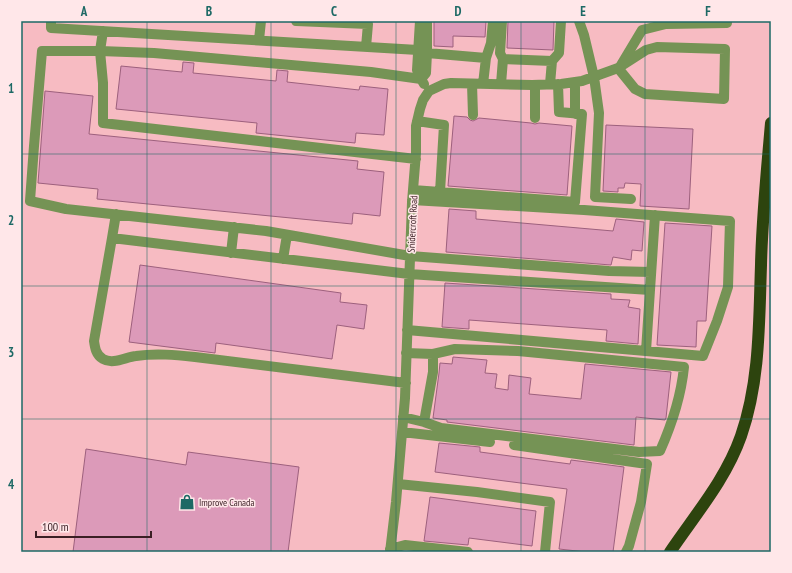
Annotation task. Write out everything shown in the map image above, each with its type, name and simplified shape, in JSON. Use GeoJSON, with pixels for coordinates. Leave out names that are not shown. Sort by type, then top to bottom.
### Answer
{"type":"FeatureCollection","features":[{"type":"Feature","properties":{"kind":"highway"},"geometry":{"type":"LineString","coordinates":[[670,552],[717,484],[730,462],[741,437],[749,411],[759,344],[762,238],[771,123]]}},
{"type":"Feature","properties":{"kind":"street"},"geometry":{"type":"LineString","coordinates":[[51,21],[51,28],[366,47],[486,58]]}},
{"type":"Feature","properties":{"kind":"street"},"geometry":{"type":"LineString","coordinates":[[259,40],[261,21]]}},
{"type":"Feature","properties":{"kind":"street"},"geometry":{"type":"LineString","coordinates":[[296,21],[368,24],[366,47]]}},
{"type":"Feature","properties":{"kind":"street"},"geometry":{"type":"LineString","coordinates":[[420,21],[426,72],[421,79]]}},
{"type":"Feature","properties":{"kind":"street"},"geometry":{"type":"LineString","coordinates":[[423,52],[427,21]]}},
{"type":"Feature","properties":{"kind":"street"},"geometry":{"type":"LineString","coordinates":[[483,84],[486,58],[491,43],[493,21]]}},
{"type":"Feature","properties":{"kind":"street"},"geometry":{"type":"LineString","coordinates":[[501,84],[504,59],[500,53],[502,21]]}},
{"type":"Feature","properties":{"kind":"street"},"geometry":{"type":"LineString","coordinates":[[413,195],[440,192],[575,202],[582,114],[559,112],[552,61],[559,53],[561,21]]}},
{"type":"Feature","properties":{"kind":"street"},"geometry":{"type":"LineString","coordinates":[[579,21],[594,76],[599,113],[595,197],[631,200]]}},
{"type":"Feature","properties":{"kind":"street"},"geometry":{"type":"LineString","coordinates":[[618,68],[642,30],[666,24],[727,23],[727,21]]}},
{"type":"Feature","properties":{"kind":"street"},"geometry":{"type":"LineString","coordinates":[[102,31],[100,51],[103,83],[102,123],[416,159]]}},
{"type":"Feature","properties":{"kind":"street"},"geometry":{"type":"LineString","coordinates":[[618,68],[635,89],[645,94],[724,99],[725,49],[657,47],[646,50],[618,68],[575,82],[535,85],[444,84],[429,90],[421,79],[371,72],[154,53],[42,51],[30,201],[66,209],[287,235],[410,256],[609,271],[651,272]]}},
{"type":"Feature","properties":{"kind":"street"},"geometry":{"type":"LineString","coordinates":[[504,59],[552,61]]}},
{"type":"Feature","properties":{"kind":"street"},"geometry":{"type":"LineString","coordinates":[[575,82],[576,114]]}},
{"type":"Feature","properties":{"kind":"street"},"geometry":{"type":"LineString","coordinates":[[472,84],[473,115]]}},
{"type":"Feature","properties":{"kind":"street"},"geometry":{"type":"LineString","coordinates":[[535,85],[535,118]]}},
{"type":"Feature","properties":{"kind":"street","name":"Snidercroft Road"},"geometry":{"type":"LineString","coordinates":[[392,551],[406,383],[409,274],[417,121],[423,100],[429,90]]}},
{"type":"Feature","properties":{"kind":"street"},"geometry":{"type":"LineString","coordinates":[[417,121],[444,125],[440,192]]}},
{"type":"Feature","properties":{"kind":"street"},"geometry":{"type":"LineString","coordinates":[[407,330],[703,356],[717,321],[728,287],[730,221],[413,195]]}},
{"type":"Feature","properties":{"kind":"street"},"geometry":{"type":"LineString","coordinates":[[116,214],[94,340],[96,353],[104,360],[115,361],[136,356],[162,354],[406,383]]}},
{"type":"Feature","properties":{"kind":"street"},"geometry":{"type":"LineString","coordinates":[[646,351],[655,215]]}},
{"type":"Feature","properties":{"kind":"street"},"geometry":{"type":"LineString","coordinates":[[231,253],[234,228]]}},
{"type":"Feature","properties":{"kind":"street"},"geometry":{"type":"LineString","coordinates":[[283,259],[287,235]]}},
{"type":"Feature","properties":{"kind":"street"},"geometry":{"type":"LineString","coordinates":[[112,238],[409,274],[650,290]]}},
{"type":"Feature","properties":{"kind":"street"},"geometry":{"type":"LineString","coordinates":[[403,417],[442,428],[494,435],[639,452],[660,451],[675,416],[681,391],[684,367],[518,351],[455,349],[433,354],[406,353]]}},
{"type":"Feature","properties":{"kind":"street"},"geometry":{"type":"LineString","coordinates":[[424,422],[433,372],[433,354]]}},
{"type":"Feature","properties":{"kind":"street"},"geometry":{"type":"LineString","coordinates":[[402,432],[512,444],[647,464],[641,502],[626,552]]}},
{"type":"Feature","properties":{"kind":"street"},"geometry":{"type":"LineString","coordinates":[[398,484],[477,492],[550,502],[545,552]]}},
{"type":"Feature","properties":{"kind":"street"},"geometry":{"type":"LineString","coordinates":[[392,551],[406,545],[468,552]]}},
{"type":"Feature","properties":{"kind":"building"},"geometry":{"type":"Polygon","coordinates":[[[434,21],[486,21],[485,37],[453,36],[453,47],[434,46],[434,21]]]}},
{"type":"Feature","properties":{"kind":"building"},"geometry":{"type":"Polygon","coordinates":[[[508,21],[554,21],[553,50],[507,48],[508,21]]]}},
{"type":"Feature","properties":{"kind":"building"},"geometry":{"type":"Polygon","coordinates":[[[183,62],[194,63],[193,73],[276,81],[277,70],[288,71],[287,82],[359,90],[360,86],[388,89],[384,135],[356,133],[355,143],[256,133],[257,123],[116,109],[121,66],[182,72],[183,62]]]}},
{"type":"Feature","properties":{"kind":"building"},"geometry":{"type":"Polygon","coordinates":[[[45,91],[93,96],[89,134],[358,161],[357,169],[384,172],[380,216],[353,213],[352,224],[97,199],[98,189],[38,183],[45,91]]]}},
{"type":"Feature","properties":{"kind":"building"},"geometry":{"type":"Polygon","coordinates":[[[454,116],[467,117],[473,121],[479,118],[572,126],[567,195],[448,186],[454,116]]]}},
{"type":"Feature","properties":{"kind":"building"},"geometry":{"type":"Polygon","coordinates":[[[606,125],[693,129],[689,209],[640,206],[641,184],[625,183],[624,188],[618,188],[618,192],[603,191],[606,125]]]}},
{"type":"Feature","properties":{"kind":"building"},"geometry":{"type":"Polygon","coordinates":[[[449,209],[476,211],[476,219],[613,231],[616,219],[644,222],[642,251],[632,250],[631,260],[613,257],[611,265],[446,252],[449,209]]]}},
{"type":"Feature","properties":{"kind":"building"},"geometry":{"type":"Polygon","coordinates":[[[665,223],[712,226],[706,321],[697,321],[696,347],[657,345],[665,223]]]}},
{"type":"Feature","properties":{"kind":"building"},"geometry":{"type":"Polygon","coordinates":[[[140,265],[341,293],[340,302],[367,305],[364,329],[337,325],[332,359],[216,343],[215,353],[129,342],[140,265]]]}},
{"type":"Feature","properties":{"kind":"building"},"geometry":{"type":"Polygon","coordinates":[[[445,283],[611,294],[611,299],[630,300],[628,307],[640,309],[638,344],[606,341],[607,330],[469,320],[469,329],[442,327],[445,283]]]}},
{"type":"Feature","properties":{"kind":"building"},"geometry":{"type":"Polygon","coordinates":[[[453,357],[487,360],[485,373],[497,374],[495,388],[508,390],[509,375],[531,378],[529,394],[581,399],[585,364],[671,372],[666,418],[665,420],[636,417],[634,445],[447,422],[447,420],[433,418],[440,363],[452,364],[453,357]]]}},
{"type":"Feature","properties":{"kind":"building"},"geometry":{"type":"Polygon","coordinates":[[[439,443],[480,447],[480,452],[570,464],[571,460],[624,467],[613,552],[586,552],[559,549],[567,489],[435,472],[439,443]]]}},
{"type":"Feature","properties":{"kind":"building","name":"Improve Canada"},"geometry":{"type":"Polygon","coordinates":[[[86,449],[186,465],[188,452],[299,467],[288,552],[73,552],[86,449]]]}},
{"type":"Feature","properties":{"kind":"building"},"geometry":{"type":"Polygon","coordinates":[[[430,497],[536,511],[532,546],[469,538],[468,545],[424,541],[430,497]]]}},
{"type":"Feature","properties":{"kind":"place","name":"Improve Canada"},"geometry":{"type":"Point","coordinates":[187,502]}}]}
